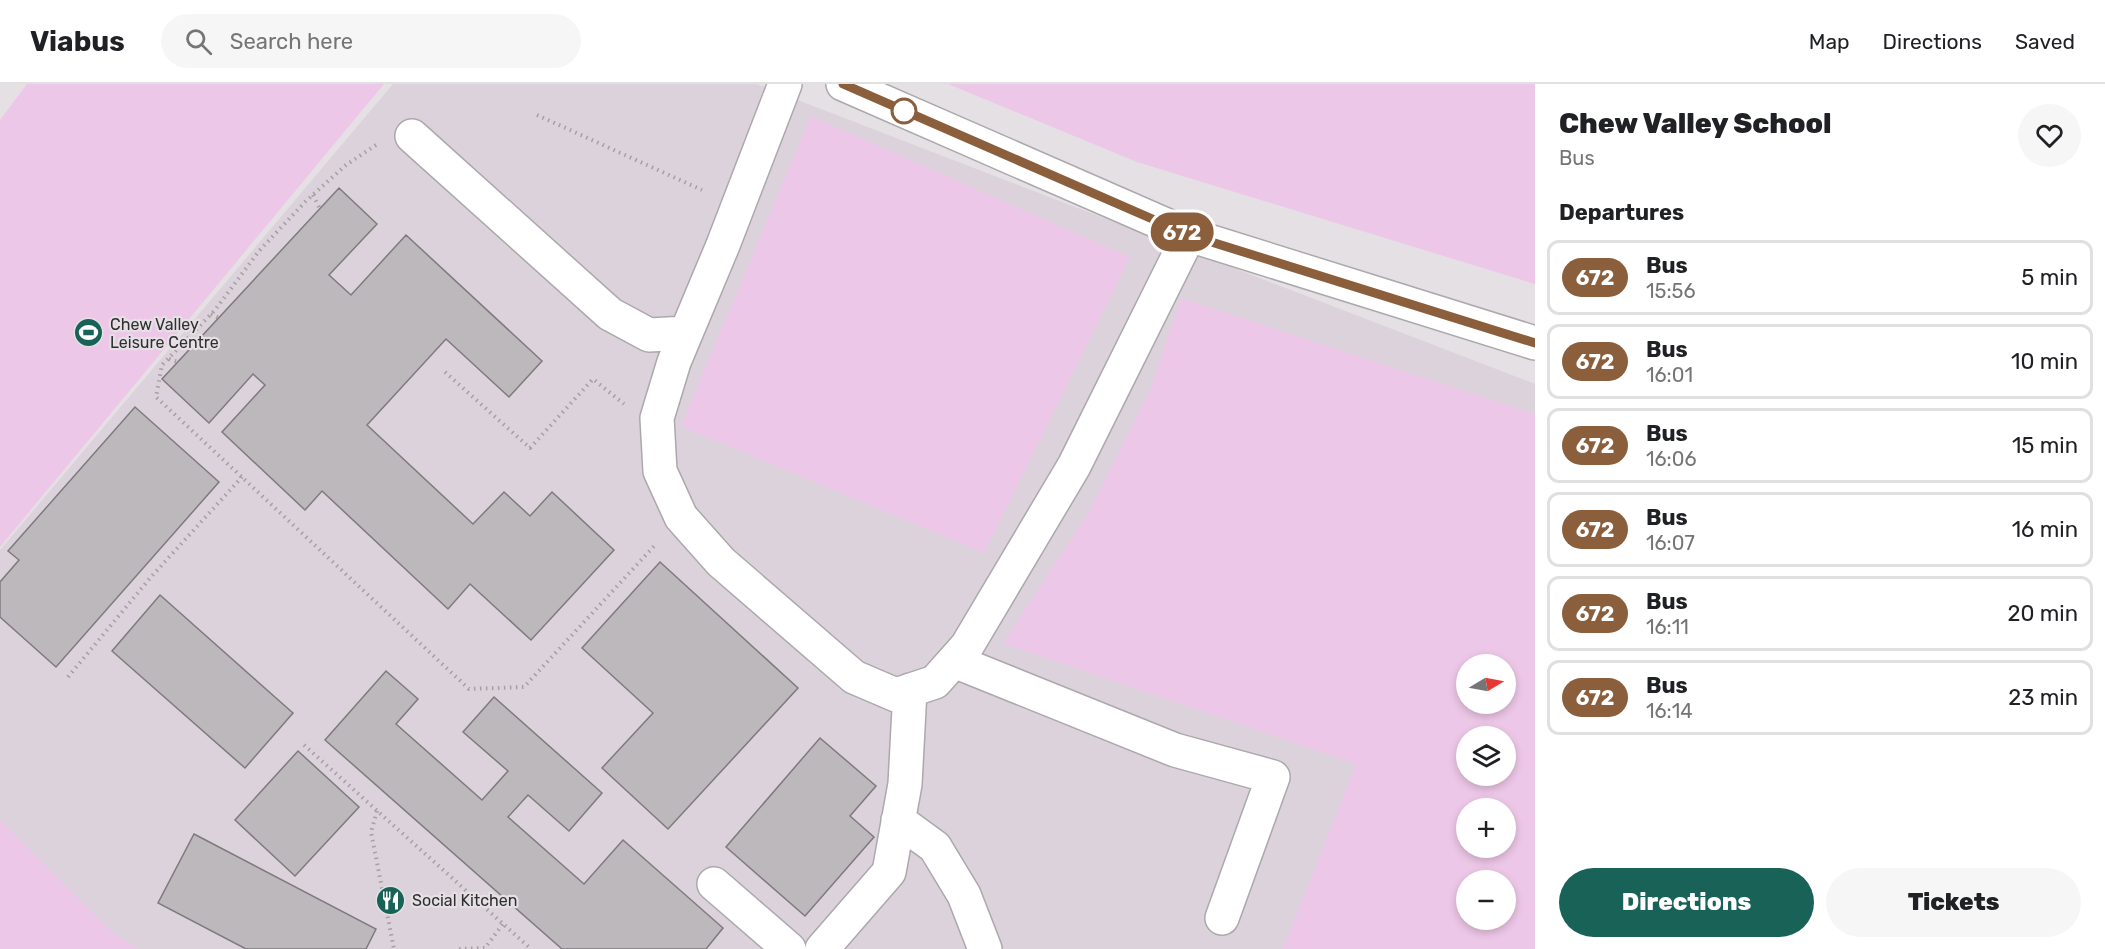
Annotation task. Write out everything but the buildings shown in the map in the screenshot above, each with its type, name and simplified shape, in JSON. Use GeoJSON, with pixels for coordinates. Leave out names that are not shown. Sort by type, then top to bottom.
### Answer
{"type":"FeatureCollection","features":[{"type":"Feature","properties":{"kind":"main road"},"geometry":{"type":"LineString","coordinates":[[785,84],[723,245],[674,362],[657,418],[660,471],[681,517],[721,562],[854,677],[896,695],[934,682],[967,646],[1074,466],[1189,235]]}},
{"type":"Feature","properties":{"kind":"main road"},"geometry":{"type":"LineString","coordinates":[[843,84],[1189,235],[1535,343]]}},
{"type":"Feature","properties":{"kind":"main road"},"geometry":{"type":"LineString","coordinates":[[412,136],[610,314],[649,335],[686,333]]}},
{"type":"Feature","properties":{"kind":"main road"},"geometry":{"type":"LineString","coordinates":[[954,661],[1175,750],[1273,777],[1222,918]]}},
{"type":"Feature","properties":{"kind":"main road"},"geometry":{"type":"LineString","coordinates":[[822,949],[889,872],[905,784],[910,690]]}},
{"type":"Feature","properties":{"kind":"main road"},"geometry":{"type":"LineString","coordinates":[[898,820],[935,847],[964,895],[985,949]]}},
{"type":"Feature","properties":{"kind":"main road"},"geometry":{"type":"LineString","coordinates":[[714,884],[789,949]]}},
{"type":"Feature","properties":{"kind":"path"},"geometry":{"type":"LineString","coordinates":[[537,115],[702,190]]}},
{"type":"Feature","properties":{"kind":"path"},"geometry":{"type":"LineString","coordinates":[[412,136],[375,145],[346,165],[313,195],[260,252],[211,314],[162,365],[156,397],[469,689],[524,687],[681,517]]}},
{"type":"Feature","properties":{"kind":"path"},"geometry":{"type":"LineString","coordinates":[[313,195],[320,208]]}},
{"type":"Feature","properties":{"kind":"path"},"geometry":{"type":"LineString","coordinates":[[211,314],[219,318]]}},
{"type":"Feature","properties":{"kind":"path"},"geometry":{"type":"LineString","coordinates":[[169,359],[178,362]]}},
{"type":"Feature","properties":{"kind":"path"},"geometry":{"type":"LineString","coordinates":[[445,372],[530,448],[593,379],[634,412],[657,418]]}},
{"type":"Feature","properties":{"kind":"path"},"geometry":{"type":"LineString","coordinates":[[68,677],[151,577],[242,477]]}},
{"type":"Feature","properties":{"kind":"path"},"geometry":{"type":"LineString","coordinates":[[304,745],[531,949]]}},
{"type":"Feature","properties":{"kind":"path"},"geometry":{"type":"LineString","coordinates":[[377,811],[371,832],[394,949]]}},
{"type":"Feature","properties":{"kind":"path"},"geometry":{"type":"LineString","coordinates":[[459,949],[485,948],[503,924]]}},
{"type":"Feature","properties":{"kind":"shaded area","name":"Chew Valley Leisure Centre"},"geometry":{"type":"Polygon","coordinates":[[[27,84],[384,84],[0,547],[0,120],[27,84]]]}},
{"type":"Feature","properties":{"kind":"shaded area"},"geometry":{"type":"Polygon","coordinates":[[[393,84],[756,84],[1535,384],[1535,949],[132,949],[113,933],[0,820],[0,550],[393,84]]]}},
{"type":"Feature","properties":{"kind":"shaded area"},"geometry":{"type":"Polygon","coordinates":[[[948,84],[1535,84],[1535,284],[1137,162],[948,84]]]}},
{"type":"Feature","properties":{"kind":"shaded area"},"geometry":{"type":"Polygon","coordinates":[[[811,116],[1130,257],[984,553],[681,426],[811,116]]]}},
{"type":"Feature","properties":{"kind":"shaded area"},"geometry":{"type":"Polygon","coordinates":[[[1181,298],[1535,414],[1535,949],[1283,949],[1356,764],[1003,643],[1087,515],[1150,390],[1181,298]]]}},
{"type":"Feature","properties":{"kind":"shaded area"},"geometry":{"type":"Polygon","coordinates":[[[0,820],[113,933],[139,949],[0,949],[0,820]]]}},
{"type":"Feature","properties":{"kind":"bus line","name":"672"},"geometry":{"type":"LineString","coordinates":[[843,84],[1189,235],[1535,343]]}},
{"type":"Feature","properties":{"kind":"place","name":"Chew Valley Leisure Centre"},"geometry":{"type":"Point","coordinates":[89,333]}},
{"type":"Feature","properties":{"kind":"place","name":"Social Kitchen"},"geometry":{"type":"Point","coordinates":[391,900]}}]}
